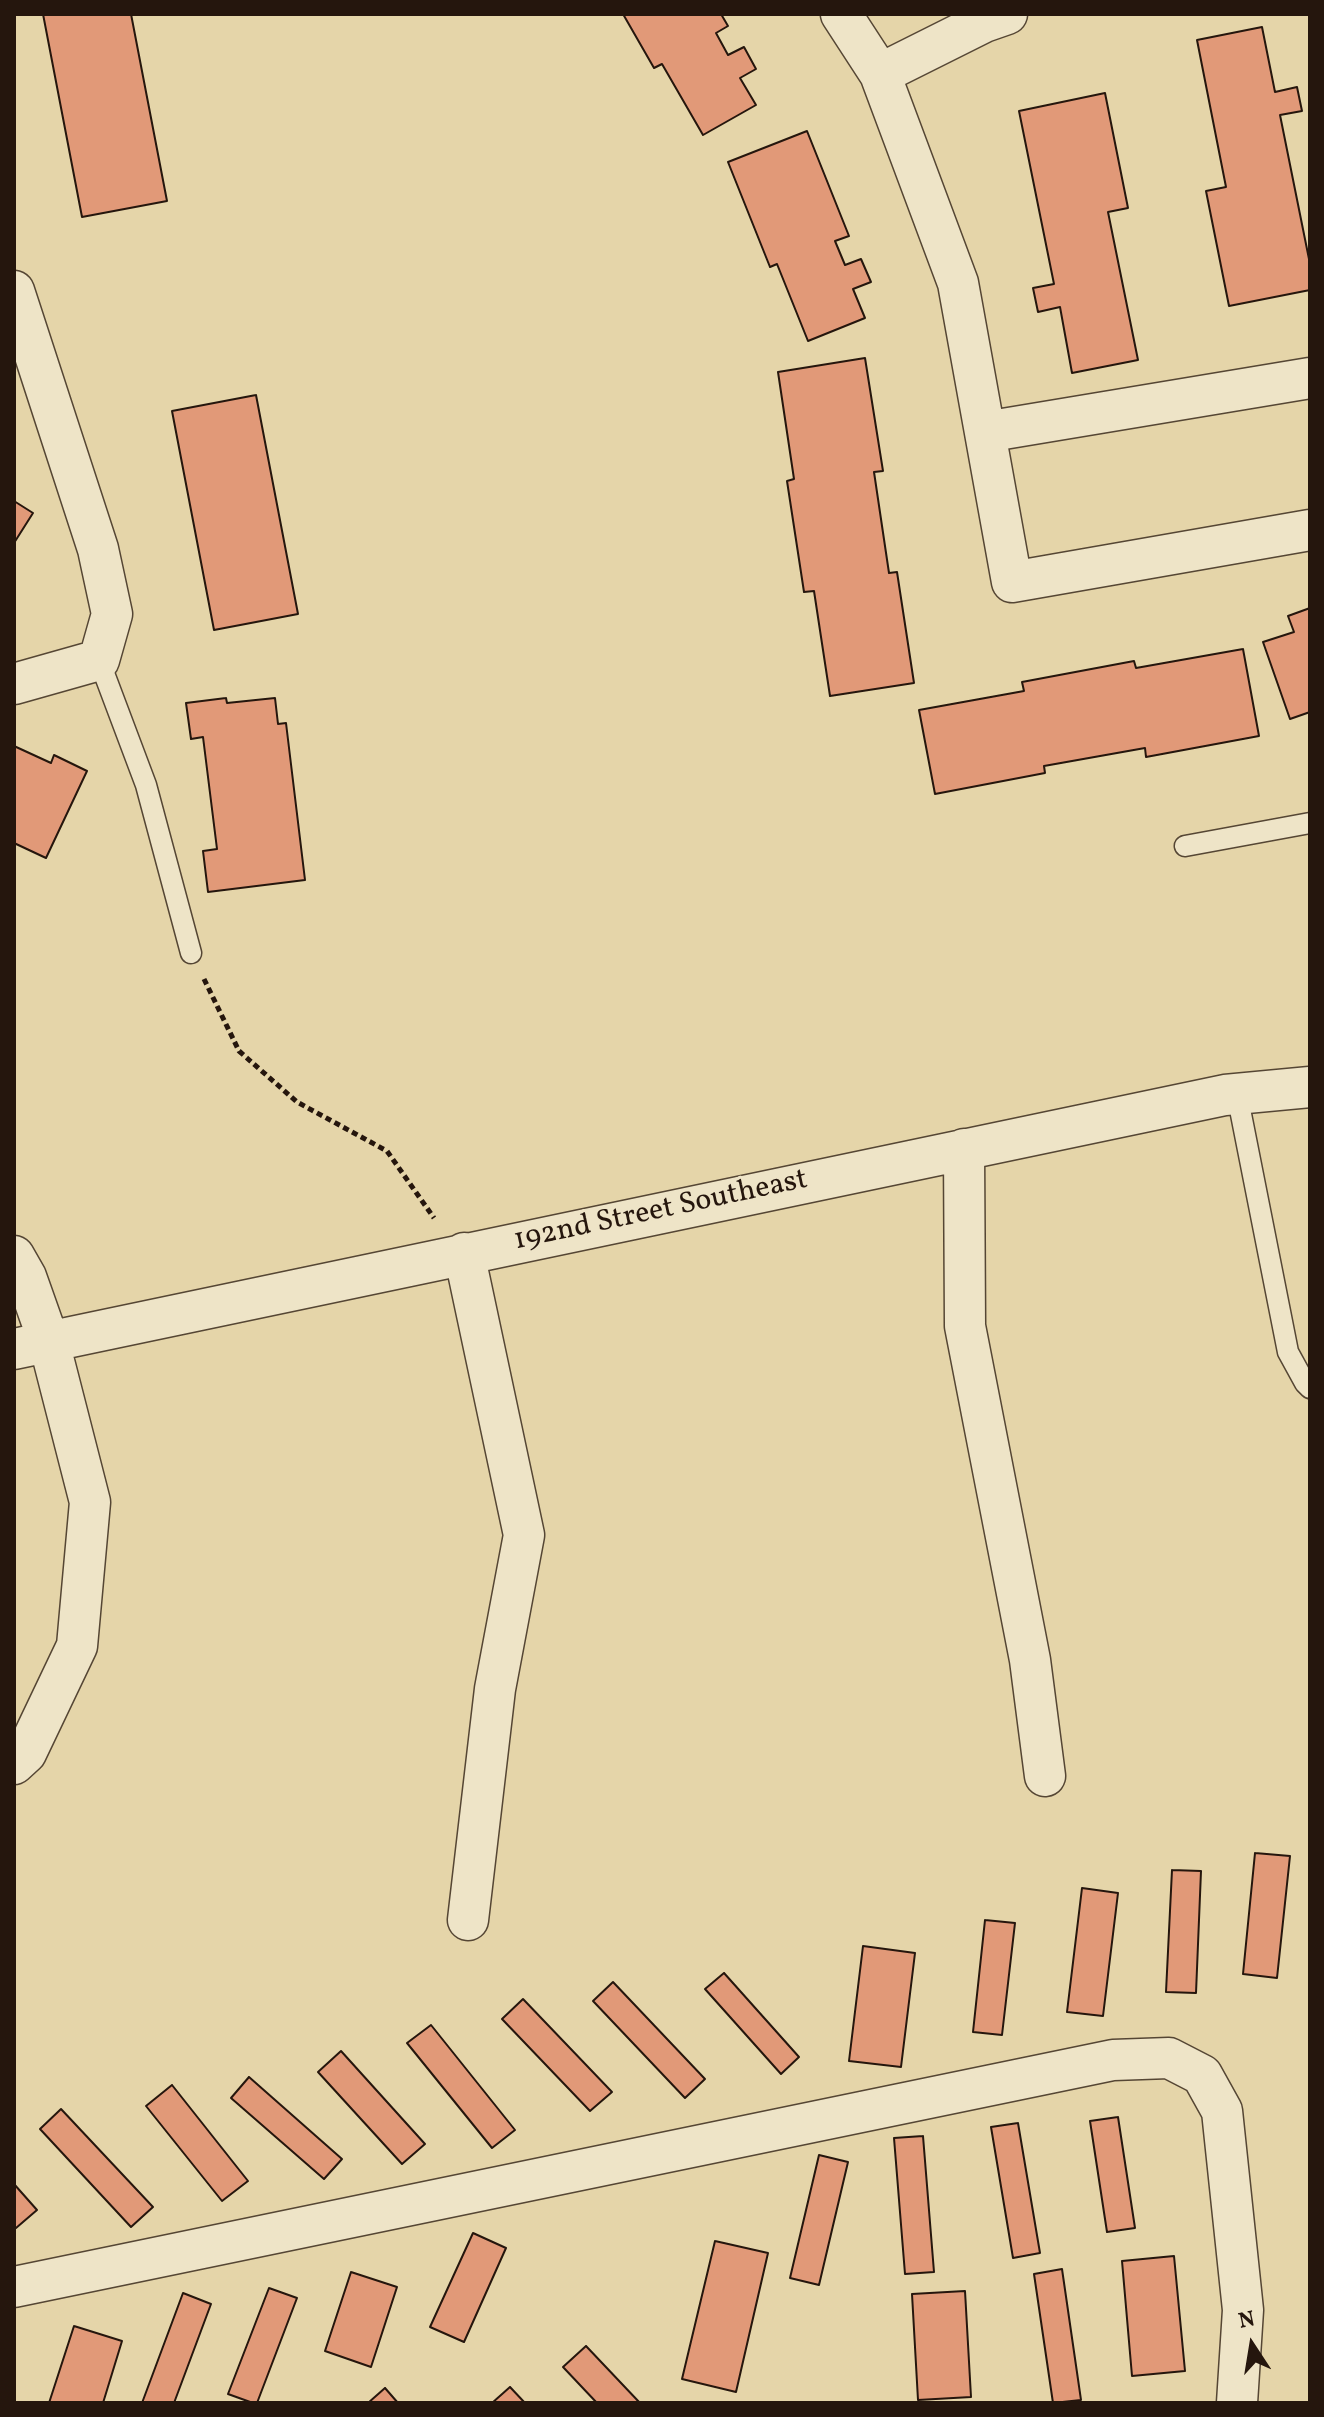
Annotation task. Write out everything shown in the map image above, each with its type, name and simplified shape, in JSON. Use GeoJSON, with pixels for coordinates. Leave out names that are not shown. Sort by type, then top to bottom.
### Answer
{"type":"FeatureCollection","features":[{"type":"Feature","properties":{"kind":"street"},"geometry":{"type":"LineString","coordinates":[[841,14],[880,74],[958,283],[1012,582],[1310,530]]}},
{"type":"Feature","properties":{"kind":"street"},"geometry":{"type":"LineString","coordinates":[[880,74],[984,22],[1007,14]]}},
{"type":"Feature","properties":{"kind":"street"},"geometry":{"type":"LineString","coordinates":[[14,291],[98,549],[112,614],[99,660],[14,684]]}},
{"type":"Feature","properties":{"kind":"street"},"geometry":{"type":"LineString","coordinates":[[985,432],[1310,378]]}},
{"type":"Feature","properties":{"kind":"street","name":"192nd Street Southeast"},"geometry":{"type":"LineString","coordinates":[[31,1345],[964,1149],[1237,1094],[1310,1087]]}},
{"type":"Feature","properties":{"kind":"street"},"geometry":{"type":"LineString","coordinates":[[964,1149],[965,1326],[1030,1660],[1045,1776]]}},
{"type":"Feature","properties":{"kind":"street"},"geometry":{"type":"LineString","coordinates":[[455,1255],[524,1535],[495,1689],[468,1920]]}},
{"type":"Feature","properties":{"kind":"street"},"geometry":{"type":"LineString","coordinates":[[14,1256],[26,1277],[31,1345],[90,1502],[77,1646],[26,1753],[14,1764]]}},
{"type":"Feature","properties":{"kind":"street"},"geometry":{"type":"LineString","coordinates":[[14,2287],[1113,2060],[1169,2058],[1202,2075],[1222,2111],[1243,2310],[1237,2403]]}},
{"type":"Feature","properties":{"kind":"lane"},"geometry":{"type":"LineString","coordinates":[[99,660],[146,785],[191,953]]}},
{"type":"Feature","properties":{"kind":"lane"},"geometry":{"type":"LineString","coordinates":[[1185,846],[1310,823]]}},
{"type":"Feature","properties":{"kind":"lane"},"geometry":{"type":"LineString","coordinates":[[1237,1094],[1288,1352],[1310,1388]]}},
{"type":"Feature","properties":{"kind":"path"},"geometry":{"type":"LineString","coordinates":[[191,953],[239,1051],[297,1102],[387,1151],[434,1216],[455,1255]]}},
{"type":"Feature","properties":{"kind":"building"},"geometry":{"type":"Polygon","coordinates":[[[43,14],[131,14],[167,201],[82,217],[43,14]]]}},
{"type":"Feature","properties":{"kind":"building"},"geometry":{"type":"Polygon","coordinates":[[[623,14],[721,14],[728,26],[716,33],[728,55],[744,47],[756,69],[740,78],[756,105],[703,135],[662,64],[654,68],[623,14]]]}},
{"type":"Feature","properties":{"kind":"building"},"geometry":{"type":"Polygon","coordinates":[[[1262,27],[1275,92],[1297,87],[1302,111],[1280,115],[1310,264],[1310,290],[1229,306],[1206,191],[1226,187],[1197,40],[1262,27]]]}},
{"type":"Feature","properties":{"kind":"building"},"geometry":{"type":"Polygon","coordinates":[[[1105,93],[1128,208],[1108,212],[1138,360],[1072,373],[1060,307],[1038,312],[1033,288],[1054,284],[1019,111],[1105,93]]]}},
{"type":"Feature","properties":{"kind":"building"},"geometry":{"type":"Polygon","coordinates":[[[807,131],[849,236],[835,241],[845,265],[861,259],[871,282],[853,289],[865,318],[808,341],[777,264],[770,267],[728,162],[807,131]]]}},
{"type":"Feature","properties":{"kind":"building"},"geometry":{"type":"Polygon","coordinates":[[[865,358],[883,471],[874,472],[889,573],[897,572],[914,683],[830,696],[814,591],[804,592],[787,481],[794,479],[778,372],[865,358]]]}},
{"type":"Feature","properties":{"kind":"building"},"geometry":{"type":"Polygon","coordinates":[[[256,395],[298,614],[214,630],[172,411],[256,395]]]}},
{"type":"Feature","properties":{"kind":"building"},"geometry":{"type":"Polygon","coordinates":[[[14,501],[33,513],[14,543],[14,501]]]}},
{"type":"Feature","properties":{"kind":"building"},"geometry":{"type":"Polygon","coordinates":[[[1310,608],[1310,712],[1290,719],[1263,642],[1294,632],[1288,616],[1310,608]]]}},
{"type":"Feature","properties":{"kind":"building"},"geometry":{"type":"Polygon","coordinates":[[[1243,649],[1259,736],[1146,757],[1145,748],[1044,766],[1045,773],[935,794],[919,710],[1024,691],[1022,682],[1134,661],[1136,668],[1243,649]]]}},
{"type":"Feature","properties":{"kind":"building"},"geometry":{"type":"Polygon","coordinates":[[[226,698],[227,703],[275,698],[278,724],[286,723],[305,880],[208,892],[203,851],[217,849],[203,737],[191,739],[186,703],[226,698]]]}},
{"type":"Feature","properties":{"kind":"building"},"geometry":{"type":"Polygon","coordinates":[[[14,746],[51,763],[54,755],[87,771],[46,858],[14,843],[14,746]]]}},
{"type":"Feature","properties":{"kind":"building"},"geometry":{"type":"Polygon","coordinates":[[[1255,1853],[1290,1856],[1277,1978],[1243,1974],[1255,1853]]]}},
{"type":"Feature","properties":{"kind":"building"},"geometry":{"type":"Polygon","coordinates":[[[1172,1870],[1201,1871],[1196,1993],[1166,1992],[1172,1870]]]}},
{"type":"Feature","properties":{"kind":"building"},"geometry":{"type":"Polygon","coordinates":[[[1082,1888],[1118,1893],[1103,2016],[1067,2012],[1082,1888]]]}},
{"type":"Feature","properties":{"kind":"building"},"geometry":{"type":"Polygon","coordinates":[[[985,1920],[1015,1923],[1002,2035],[973,2032],[985,1920]]]}},
{"type":"Feature","properties":{"kind":"building"},"geometry":{"type":"Polygon","coordinates":[[[863,1946],[915,1953],[901,2067],[849,2061],[863,1946]]]}},
{"type":"Feature","properties":{"kind":"building"},"geometry":{"type":"Polygon","coordinates":[[[724,1973],[799,2057],[781,2074],[705,1989],[724,1973]]]}},
{"type":"Feature","properties":{"kind":"building"},"geometry":{"type":"Polygon","coordinates":[[[613,1982],[705,2079],[685,2098],[593,2001],[613,1982]]]}},
{"type":"Feature","properties":{"kind":"building"},"geometry":{"type":"Polygon","coordinates":[[[523,1999],[612,2092],[590,2111],[502,2019],[523,1999]]]}},
{"type":"Feature","properties":{"kind":"building"},"geometry":{"type":"Polygon","coordinates":[[[431,2025],[515,2130],[492,2148],[407,2043],[431,2025]]]}},
{"type":"Feature","properties":{"kind":"building"},"geometry":{"type":"Polygon","coordinates":[[[341,2051],[425,2144],[402,2164],[318,2072],[341,2051]]]}},
{"type":"Feature","properties":{"kind":"building"},"geometry":{"type":"Polygon","coordinates":[[[249,2077],[342,2159],[324,2179],[231,2098],[249,2077]]]}},
{"type":"Feature","properties":{"kind":"building"},"geometry":{"type":"Polygon","coordinates":[[[172,2085],[248,2181],[222,2201],[146,2106],[172,2085]]]}},
{"type":"Feature","properties":{"kind":"building"},"geometry":{"type":"Polygon","coordinates":[[[61,2109],[153,2207],[131,2227],[40,2129],[61,2109]]]}},
{"type":"Feature","properties":{"kind":"building"},"geometry":{"type":"Polygon","coordinates":[[[1118,2117],[1135,2228],[1107,2232],[1090,2121],[1118,2117]]]}},
{"type":"Feature","properties":{"kind":"building"},"geometry":{"type":"Polygon","coordinates":[[[1018,2123],[1040,2253],[1013,2258],[991,2127],[1018,2123]]]}},
{"type":"Feature","properties":{"kind":"building"},"geometry":{"type":"Polygon","coordinates":[[[923,2136],[934,2272],[905,2274],[894,2138],[923,2136]]]}},
{"type":"Feature","properties":{"kind":"building"},"geometry":{"type":"Polygon","coordinates":[[[819,2155],[848,2162],[819,2285],[790,2278],[819,2155]]]}},
{"type":"Feature","properties":{"kind":"building"},"geometry":{"type":"Polygon","coordinates":[[[14,2184],[37,2210],[16,2228],[14,2226],[14,2184]]]}},
{"type":"Feature","properties":{"kind":"building"},"geometry":{"type":"Polygon","coordinates":[[[473,2233],[506,2248],[464,2342],[430,2327],[473,2233]]]}},
{"type":"Feature","properties":{"kind":"building"},"geometry":{"type":"Polygon","coordinates":[[[715,2241],[768,2253],[736,2392],[682,2379],[715,2241]]]}},
{"type":"Feature","properties":{"kind":"building"},"geometry":{"type":"Polygon","coordinates":[[[1174,2256],[1185,2371],[1132,2376],[1122,2261],[1174,2256]]]}},
{"type":"Feature","properties":{"kind":"building"},"geometry":{"type":"Polygon","coordinates":[[[1062,2269],[1081,2400],[1053,2403],[1034,2274],[1062,2269]]]}},
{"type":"Feature","properties":{"kind":"building"},"geometry":{"type":"Polygon","coordinates":[[[351,2272],[397,2287],[371,2367],[325,2351],[351,2272]]]}},
{"type":"Feature","properties":{"kind":"building"},"geometry":{"type":"Polygon","coordinates":[[[269,2288],[297,2298],[257,2403],[253,2403],[228,2394],[269,2288]]]}},
{"type":"Feature","properties":{"kind":"building"},"geometry":{"type":"Polygon","coordinates":[[[965,2291],[971,2397],[918,2400],[912,2294],[965,2291]]]}},
{"type":"Feature","properties":{"kind":"building"},"geometry":{"type":"Polygon","coordinates":[[[183,2293],[211,2304],[174,2403],[142,2403],[183,2293]]]}},
{"type":"Feature","properties":{"kind":"building"},"geometry":{"type":"Polygon","coordinates":[[[74,2326],[122,2341],[103,2403],[49,2403],[74,2326]]]}},
{"type":"Feature","properties":{"kind":"building"},"geometry":{"type":"Polygon","coordinates":[[[586,2346],[640,2403],[597,2403],[563,2367],[586,2346]]]}},
{"type":"Feature","properties":{"kind":"building"},"geometry":{"type":"Polygon","coordinates":[[[510,2387],[525,2403],[492,2403],[510,2387]]]}},
{"type":"Feature","properties":{"kind":"building"},"geometry":{"type":"Polygon","coordinates":[[[385,2388],[398,2403],[368,2403],[385,2388]]]}}]}
